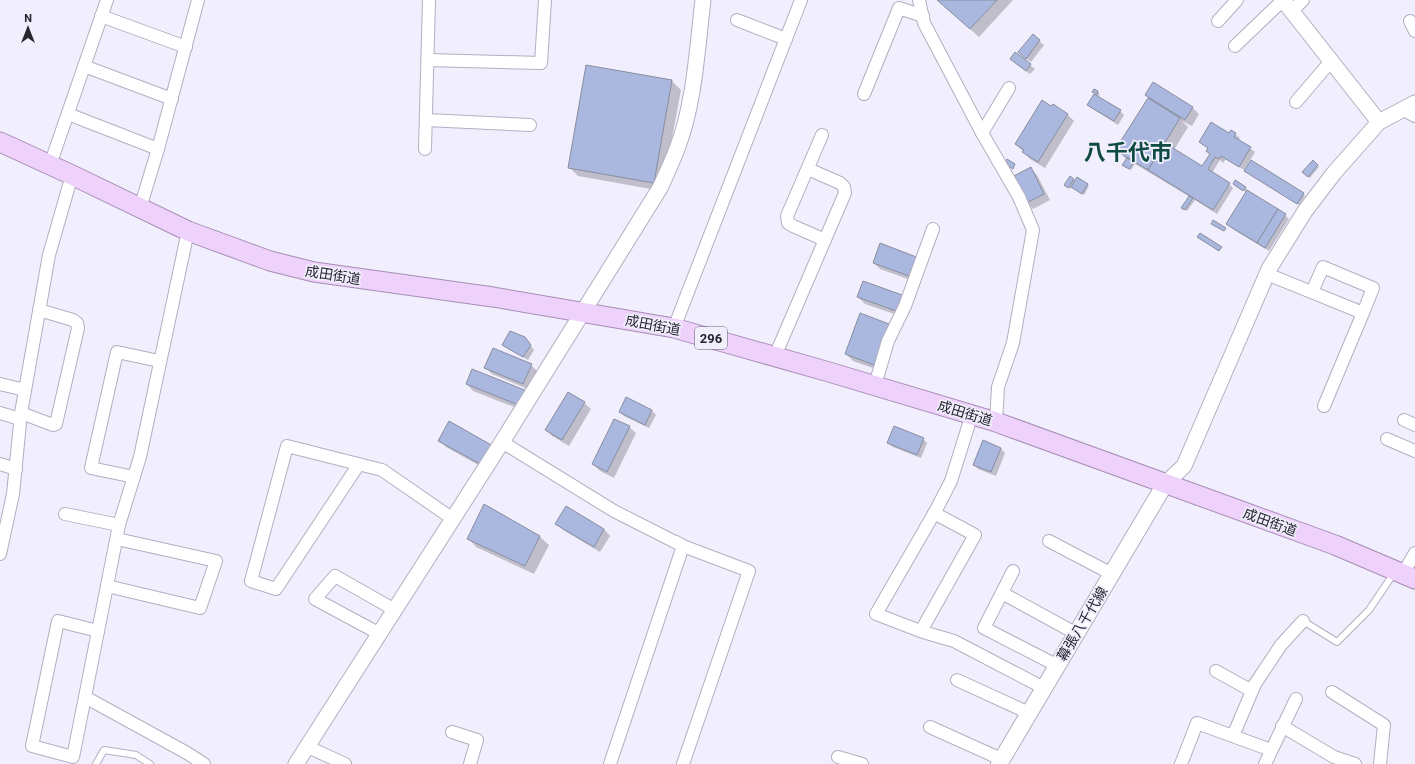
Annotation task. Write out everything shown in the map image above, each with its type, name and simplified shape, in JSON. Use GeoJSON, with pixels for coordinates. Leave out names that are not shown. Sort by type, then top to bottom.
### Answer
{"type":"FeatureCollection","features":[{"type":"Feature","properties":{"kind":"highway","name":"成田街道"},"geometry":{"type":"LineString","coordinates":[[0,142],[188,231],[270,261],[314,272],[493,297],[674,328],[776,356],[996,422],[1335,545],[1405,574]]}},
{"type":"Feature","properties":{"kind":"main road","name":"幕張八千代線"},"geometry":{"type":"LineString","coordinates":[[1000,762],[1165,484]]}},
{"type":"Feature","properties":{"kind":"street"},"geometry":{"type":"LineString","coordinates":[[50,165],[107,0]]}},
{"type":"Feature","properties":{"kind":"street"},"geometry":{"type":"LineString","coordinates":[[140,208],[172,99],[198,0]]}},
{"type":"Feature","properties":{"kind":"street"},"geometry":{"type":"LineString","coordinates":[[425,149],[429,0]]}},
{"type":"Feature","properties":{"kind":"street"},"geometry":{"type":"LineString","coordinates":[[428,60],[541,63],[545,0]]}},
{"type":"Feature","properties":{"kind":"street"},"geometry":{"type":"LineString","coordinates":[[296,764],[502,442],[660,188],[677,148],[686,118],[694,76],[703,0]]}},
{"type":"Feature","properties":{"kind":"street"},"geometry":{"type":"LineString","coordinates":[[674,328],[801,0]]}},
{"type":"Feature","properties":{"kind":"street"},"geometry":{"type":"LineString","coordinates":[[919,0],[922,16],[927,29],[982,133],[1019,197],[1033,230],[1012,343],[998,387],[996,422]]}},
{"type":"Feature","properties":{"kind":"street"},"geometry":{"type":"LineString","coordinates":[[1218,21],[1237,0]]}},
{"type":"Feature","properties":{"kind":"street"},"geometry":{"type":"LineString","coordinates":[[1235,46],[1286,4],[1303,0]]}},
{"type":"Feature","properties":{"kind":"street"},"geometry":{"type":"LineString","coordinates":[[1286,4],[1379,122]]}},
{"type":"Feature","properties":{"kind":"street"},"geometry":{"type":"LineString","coordinates":[[864,94],[899,8],[922,16]]}},
{"type":"Feature","properties":{"kind":"street"},"geometry":{"type":"LineString","coordinates":[[101,16],[186,47]]}},
{"type":"Feature","properties":{"kind":"street"},"geometry":{"type":"LineString","coordinates":[[737,20],[786,39]]}},
{"type":"Feature","properties":{"kind":"street"},"geometry":{"type":"LineString","coordinates":[[1296,102],[1331,62]]}},
{"type":"Feature","properties":{"kind":"street"},"geometry":{"type":"LineString","coordinates":[[84,66],[172,99]]}},
{"type":"Feature","properties":{"kind":"street"},"geometry":{"type":"LineString","coordinates":[[982,133],[1009,88]]}},
{"type":"Feature","properties":{"kind":"street"},"geometry":{"type":"LineString","coordinates":[[1165,484],[1184,466],[1267,274],[1305,211],[1334,173],[1379,122],[1411,109]]}},
{"type":"Feature","properties":{"kind":"street"},"geometry":{"type":"LineString","coordinates":[[68,114],[158,149]]}},
{"type":"Feature","properties":{"kind":"street"},"geometry":{"type":"LineString","coordinates":[[426,120],[530,125]]}},
{"type":"Feature","properties":{"kind":"street"},"geometry":{"type":"LineString","coordinates":[[822,135],[787,216],[788,223],[825,240]]}},
{"type":"Feature","properties":{"kind":"street"},"geometry":{"type":"LineString","coordinates":[[776,356],[845,193],[844,187],[840,183],[808,169]]}},
{"type":"Feature","properties":{"kind":"street"},"geometry":{"type":"LineString","coordinates":[[0,554],[12,494],[25,390],[49,255],[72,175]]}},
{"type":"Feature","properties":{"kind":"street"},"geometry":{"type":"LineString","coordinates":[[875,385],[888,341],[906,306],[934,229]]}},
{"type":"Feature","properties":{"kind":"street"},"geometry":{"type":"LineString","coordinates":[[98,631],[58,621],[32,746],[73,757],[117,539],[119,525],[140,457],[159,361],[188,231]]}},
{"type":"Feature","properties":{"kind":"street"},"geometry":{"type":"LineString","coordinates":[[1312,292],[1323,267],[1373,288],[1324,406]]}},
{"type":"Feature","properties":{"kind":"street"},"geometry":{"type":"LineString","coordinates":[[1267,274],[1363,313]]}},
{"type":"Feature","properties":{"kind":"street"},"geometry":{"type":"LineString","coordinates":[[0,413],[56,424],[78,328],[77,322],[73,320],[39,310]]}},
{"type":"Feature","properties":{"kind":"street"},"geometry":{"type":"LineString","coordinates":[[134,477],[91,468],[117,352],[159,361]]}},
{"type":"Feature","properties":{"kind":"street"},"geometry":{"type":"LineString","coordinates":[[0,384],[25,390]]}},
{"type":"Feature","properties":{"kind":"street"},"geometry":{"type":"LineString","coordinates":[[972,414],[951,481],[876,614],[921,632],[954,641],[1044,688]]}},
{"type":"Feature","properties":{"kind":"street"},"geometry":{"type":"LineString","coordinates":[[1387,439],[1415,451]]}},
{"type":"Feature","properties":{"kind":"street"},"geometry":{"type":"LineString","coordinates":[[502,442],[614,511],[683,546],[749,571],[683,764]]}},
{"type":"Feature","properties":{"kind":"street"},"geometry":{"type":"LineString","coordinates":[[359,464],[276,589],[251,581],[287,446],[359,464],[382,470],[453,519]]}},
{"type":"Feature","properties":{"kind":"street"},"geometry":{"type":"LineString","coordinates":[[0,464],[16,468]]}},
{"type":"Feature","properties":{"kind":"street"},"geometry":{"type":"LineString","coordinates":[[921,632],[975,535],[934,513]]}},
{"type":"Feature","properties":{"kind":"street"},"geometry":{"type":"LineString","coordinates":[[65,514],[119,525]]}},
{"type":"Feature","properties":{"kind":"street"},"geometry":{"type":"LineString","coordinates":[[107,586],[200,608],[216,561],[117,539]]}},
{"type":"Feature","properties":{"kind":"street"},"geometry":{"type":"LineString","coordinates":[[1049,541],[1112,574]]}},
{"type":"Feature","properties":{"kind":"street"},"geometry":{"type":"LineString","coordinates":[[610,764],[683,546]]}},
{"type":"Feature","properties":{"kind":"street"},"geometry":{"type":"LineString","coordinates":[[1405,574],[1415,553]]}},
{"type":"Feature","properties":{"kind":"street"},"geometry":{"type":"LineString","coordinates":[[1013,571],[984,628],[1058,666]]}},
{"type":"Feature","properties":{"kind":"street"},"geometry":{"type":"LineString","coordinates":[[380,634],[315,599],[335,576],[395,610]]}},
{"type":"Feature","properties":{"kind":"street"},"geometry":{"type":"LineString","coordinates":[[1002,593],[1077,634]]}},
{"type":"Feature","properties":{"kind":"street"},"geometry":{"type":"LineString","coordinates":[[1234,736],[1255,684],[1281,645],[1303,621]]}},
{"type":"Feature","properties":{"kind":"street"},"geometry":{"type":"LineString","coordinates":[[1216,671],[1252,691]]}},
{"type":"Feature","properties":{"kind":"street"},"geometry":{"type":"LineString","coordinates":[[957,680],[1029,713]]}},
{"type":"Feature","properties":{"kind":"street"},"geometry":{"type":"LineString","coordinates":[[1332,692],[1384,725],[1380,764]]}},
{"type":"Feature","properties":{"kind":"street"},"geometry":{"type":"LineString","coordinates":[[85,697],[204,764]]}},
{"type":"Feature","properties":{"kind":"street"},"geometry":{"type":"LineString","coordinates":[[1265,764],[1296,699]]}},
{"type":"Feature","properties":{"kind":"street"},"geometry":{"type":"LineString","coordinates":[[1181,764],[1197,723],[1271,750]]}},
{"type":"Feature","properties":{"kind":"street"},"geometry":{"type":"LineString","coordinates":[[1282,726],[1334,757],[1355,764]]}},
{"type":"Feature","properties":{"kind":"street"},"geometry":{"type":"LineString","coordinates":[[930,727],[1000,762]]}},
{"type":"Feature","properties":{"kind":"street"},"geometry":{"type":"LineString","coordinates":[[452,732],[477,740],[470,764]]}},
{"type":"Feature","properties":{"kind":"street"},"geometry":{"type":"LineString","coordinates":[[308,747],[346,764]]}},
{"type":"Feature","properties":{"kind":"street"},"geometry":{"type":"LineString","coordinates":[[838,757],[862,764]]}},
{"type":"Feature","properties":{"kind":"lane"},"geometry":{"type":"LineString","coordinates":[[1303,621],[1337,642],[1405,574]]}},
{"type":"Feature","properties":{"kind":"lane"},"geometry":{"type":"LineString","coordinates":[[96,764],[104,750],[136,755],[150,764]]}},
{"type":"Feature","properties":{"kind":"building"},"geometry":{"type":"Polygon","coordinates":[[[937,0],[997,0],[970,29],[937,0]]]}},
{"type":"Feature","properties":{"kind":"building"},"geometry":{"type":"Polygon","coordinates":[[[1033,34],[1040,40],[1026,59],[1018,52],[1033,34]]]}},
{"type":"Feature","properties":{"kind":"building"},"geometry":{"type":"Polygon","coordinates":[[[1015,52],[1031,64],[1026,71],[1010,59],[1015,52]]]}},
{"type":"Feature","properties":{"kind":"building"},"geometry":{"type":"Polygon","coordinates":[[[586,65],[672,80],[654,183],[568,168],[586,65]]]}},
{"type":"Feature","properties":{"kind":"building"},"geometry":{"type":"Polygon","coordinates":[[[1153,82],[1193,107],[1185,120],[1145,95],[1153,82]]]}},
{"type":"Feature","properties":{"kind":"building"},"geometry":{"type":"Polygon","coordinates":[[[1094,89],[1098,91],[1097,94],[1092,92],[1094,89]]]}},
{"type":"Feature","properties":{"kind":"building"},"geometry":{"type":"Polygon","coordinates":[[[1094,94],[1121,110],[1114,121],[1087,105],[1094,94]]]}},
{"type":"Feature","properties":{"kind":"building"},"geometry":{"type":"Polygon","coordinates":[[[1148,98],[1180,118],[1148,170],[1115,150],[1148,98]]]}},
{"type":"Feature","properties":{"kind":"building"},"geometry":{"type":"Polygon","coordinates":[[[1042,100],[1051,106],[1053,104],[1068,114],[1038,162],[1022,152],[1024,150],[1015,144],[1042,100]]]}},
{"type":"Feature","properties":{"kind":"building"},"geometry":{"type":"Polygon","coordinates":[[[1211,122],[1229,133],[1231,130],[1236,133],[1234,137],[1251,147],[1239,167],[1221,156],[1219,159],[1215,157],[1208,169],[1230,183],[1213,210],[1148,170],[1165,143],[1202,166],[1210,154],[1206,151],[1208,148],[1199,142],[1211,122]]]}},
{"type":"Feature","properties":{"kind":"building"},"geometry":{"type":"Polygon","coordinates":[[[1127,158],[1134,162],[1129,169],[1122,165],[1127,158]]]}},
{"type":"Feature","properties":{"kind":"building"},"geometry":{"type":"Polygon","coordinates":[[[1007,159],[1015,164],[1013,169],[1004,163],[1007,159]]]}},
{"type":"Feature","properties":{"kind":"building"},"geometry":{"type":"Polygon","coordinates":[[[1251,160],[1304,193],[1297,204],[1244,171],[1251,160]]]}},
{"type":"Feature","properties":{"kind":"building"},"geometry":{"type":"Polygon","coordinates":[[[1313,160],[1318,165],[1308,177],[1302,172],[1313,160]]]}},
{"type":"Feature","properties":{"kind":"building"},"geometry":{"type":"Polygon","coordinates":[[[1031,167],[1044,194],[1026,203],[1012,177],[1031,167]]]}},
{"type":"Feature","properties":{"kind":"building"},"geometry":{"type":"Polygon","coordinates":[[[1070,176],[1074,179],[1068,188],[1064,185],[1070,176]]]}},
{"type":"Feature","properties":{"kind":"building"},"geometry":{"type":"Polygon","coordinates":[[[1077,177],[1088,184],[1082,194],[1071,187],[1077,177]]]}},
{"type":"Feature","properties":{"kind":"building"},"geometry":{"type":"Polygon","coordinates":[[[1235,180],[1246,187],[1243,191],[1233,184],[1235,180]]]}},
{"type":"Feature","properties":{"kind":"building"},"geometry":{"type":"Polygon","coordinates":[[[1247,190],[1278,209],[1257,243],[1226,224],[1247,190]]]}},
{"type":"Feature","properties":{"kind":"building"},"geometry":{"type":"Polygon","coordinates":[[[1189,196],[1193,198],[1185,210],[1181,208],[1189,196]]]}},
{"type":"Feature","properties":{"kind":"building"},"geometry":{"type":"Polygon","coordinates":[[[1278,209],[1286,214],[1265,248],[1257,243],[1278,209]]]}},
{"type":"Feature","properties":{"kind":"building"},"geometry":{"type":"Polygon","coordinates":[[[1213,220],[1226,228],[1224,231],[1211,224],[1213,220]]]}},
{"type":"Feature","properties":{"kind":"building"},"geometry":{"type":"Polygon","coordinates":[[[1200,233],[1222,247],[1219,251],[1197,237],[1200,233]]]}},
{"type":"Feature","properties":{"kind":"building"},"geometry":{"type":"Polygon","coordinates":[[[880,243],[919,258],[912,277],[873,263],[880,243]]]}},
{"type":"Feature","properties":{"kind":"building"},"geometry":{"type":"Polygon","coordinates":[[[863,281],[905,296],[899,312],[857,297],[863,281]]]}},
{"type":"Feature","properties":{"kind":"building"},"geometry":{"type":"Polygon","coordinates":[[[860,313],[889,324],[874,365],[845,354],[860,313]]]}},
{"type":"Feature","properties":{"kind":"building"},"geometry":{"type":"Polygon","coordinates":[[[510,331],[525,337],[531,345],[523,357],[502,345],[510,331]]]}},
{"type":"Feature","properties":{"kind":"building"},"geometry":{"type":"Polygon","coordinates":[[[493,348],[532,364],[523,384],[484,368],[493,348]]]}},
{"type":"Feature","properties":{"kind":"building"},"geometry":{"type":"Polygon","coordinates":[[[472,369],[527,391],[521,406],[466,384],[472,369]]]}},
{"type":"Feature","properties":{"kind":"building"},"geometry":{"type":"Polygon","coordinates":[[[568,392],[585,402],[562,440],[545,430],[568,392]]]}},
{"type":"Feature","properties":{"kind":"building"},"geometry":{"type":"Polygon","coordinates":[[[626,397],[652,410],[645,425],[619,412],[626,397]]]}},
{"type":"Feature","properties":{"kind":"building"},"geometry":{"type":"Polygon","coordinates":[[[614,419],[630,426],[607,472],[592,464],[614,419]]]}},
{"type":"Feature","properties":{"kind":"building"},"geometry":{"type":"Polygon","coordinates":[[[449,421],[493,446],[482,465],[438,441],[449,421]]]}},
{"type":"Feature","properties":{"kind":"building"},"geometry":{"type":"Polygon","coordinates":[[[894,426],[924,438],[917,455],[887,443],[894,426]]]}},
{"type":"Feature","properties":{"kind":"building"},"geometry":{"type":"Polygon","coordinates":[[[983,440],[1001,448],[991,472],[973,465],[983,440]]]}},
{"type":"Feature","properties":{"kind":"building"},"geometry":{"type":"Polygon","coordinates":[[[484,504],[540,536],[525,566],[467,539],[484,504]]]}},
{"type":"Feature","properties":{"kind":"building"},"geometry":{"type":"Polygon","coordinates":[[[566,506],[604,529],[594,547],[555,524],[566,506]]]}},
{"type":"Feature","properties":{"kind":"district","name":"八千代市"},"geometry":{"type":"Point","coordinates":[1128,152]}}]}
